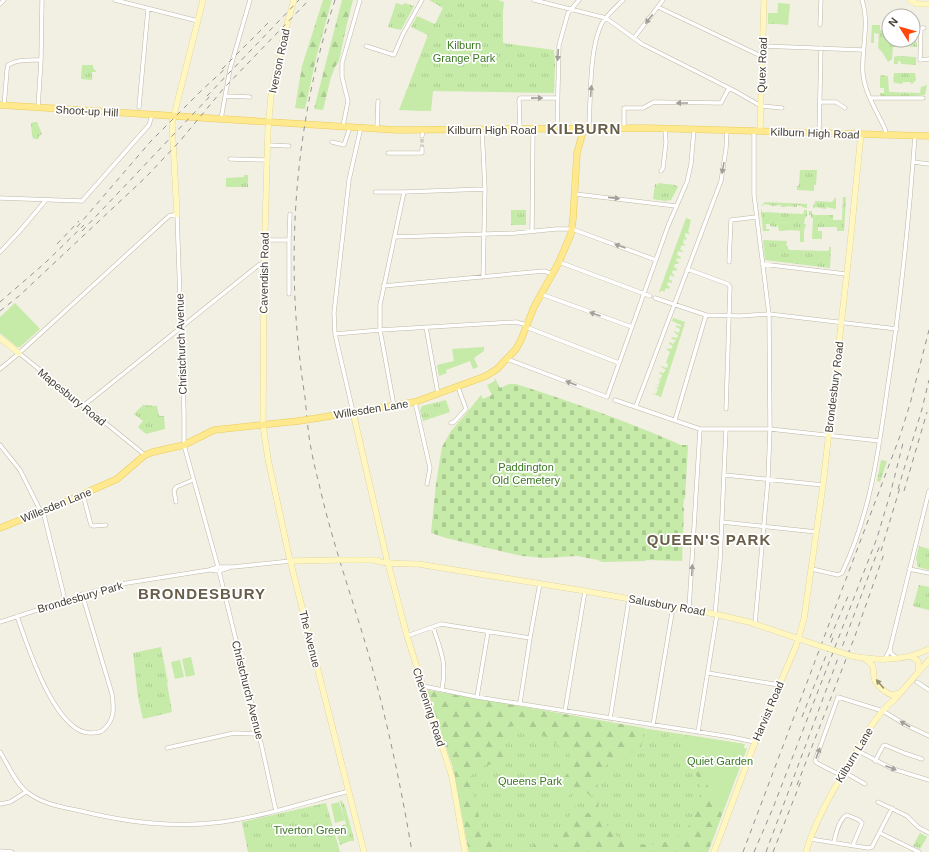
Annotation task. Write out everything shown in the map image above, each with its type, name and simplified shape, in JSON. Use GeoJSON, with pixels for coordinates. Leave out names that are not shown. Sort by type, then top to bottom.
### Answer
{"type":"FeatureCollection","features":[{"type":"Feature","properties":{"kind":"main road","name":"Shoot-up Hill"},"geometry":{"type":"LineString","coordinates":[[2,106],[174,116]]}},
{"type":"Feature","properties":{"kind":"main road","name":"Kilburn High Road"},"geometry":{"type":"LineString","coordinates":[[174,116],[221,120],[377,128],[422,133],[482,129],[557,130],[624,128],[929,136]]}},
{"type":"Feature","properties":{"kind":"main road","name":"Willesden Lane"},"geometry":{"type":"LineString","coordinates":[[0,528],[83,495],[118,479],[145,455],[184,445],[214,430],[298,421],[415,402],[486,376],[498,369],[516,349],[521,340],[541,294],[559,262],[572,229],[578,153],[582,134],[585,128]]}},
{"type":"Feature","properties":{"kind":"street"},"geometry":{"type":"LineString","coordinates":[[0,4],[4,0]]}},
{"type":"Feature","properties":{"kind":"street"},"geometry":{"type":"LineString","coordinates":[[38,108],[41,60],[42,0]]}},
{"type":"Feature","properties":{"kind":"street"},"geometry":{"type":"LineString","coordinates":[[115,0],[198,21]]}},
{"type":"Feature","properties":{"kind":"street","name":"Christchurch Avenue"},"geometry":{"type":"LineString","coordinates":[[203,0],[172,123],[177,214],[184,445],[218,569],[259,734],[276,811]]}},
{"type":"Feature","properties":{"kind":"street"},"geometry":{"type":"LineString","coordinates":[[221,120],[230,69],[250,0]]}},
{"type":"Feature","properties":{"kind":"street","name":"Iverson Road"},"geometry":{"type":"LineString","coordinates":[[269,122],[271,96],[279,56],[294,0]]}},
{"type":"Feature","properties":{"kind":"street"},"geometry":{"type":"LineString","coordinates":[[332,142],[344,145],[348,101],[342,77],[342,63],[360,0]]}},
{"type":"Feature","properties":{"kind":"street"},"geometry":{"type":"LineString","coordinates":[[366,46],[394,55],[403,34],[422,0]]}},
{"type":"Feature","properties":{"kind":"street"},"geometry":{"type":"LineString","coordinates":[[534,0],[606,18],[634,38],[655,50],[761,106],[782,108]]}},
{"type":"Feature","properties":{"kind":"street"},"geometry":{"type":"LineString","coordinates":[[557,130],[558,51],[568,13],[579,0]]}},
{"type":"Feature","properties":{"kind":"street"},"geometry":{"type":"LineString","coordinates":[[585,128],[589,124],[595,47],[601,27],[606,18],[623,0]]}},
{"type":"Feature","properties":{"kind":"street"},"geometry":{"type":"LineString","coordinates":[[634,38],[663,0]]}},
{"type":"Feature","properties":{"kind":"street","name":"Quex Road"},"geometry":{"type":"LineString","coordinates":[[757,131],[761,106],[764,0]]}},
{"type":"Feature","properties":{"kind":"street"},"geometry":{"type":"LineString","coordinates":[[820,26],[821,0]]}},
{"type":"Feature","properties":{"kind":"street"},"geometry":{"type":"LineString","coordinates":[[862,0],[865,9],[866,24],[863,50],[863,73],[865,87],[885,129],[886,135]]}},
{"type":"Feature","properties":{"kind":"street"},"geometry":{"type":"LineString","coordinates":[[910,0],[917,4],[929,4]]}},
{"type":"Feature","properties":{"kind":"street"},"geometry":{"type":"LineString","coordinates":[[658,7],[762,57]]}},
{"type":"Feature","properties":{"kind":"street"},"geometry":{"type":"LineString","coordinates":[[139,107],[148,9]]}},
{"type":"Feature","properties":{"kind":"street"},"geometry":{"type":"LineString","coordinates":[[924,28],[921,28],[920,60],[929,59]]}},
{"type":"Feature","properties":{"kind":"street"},"geometry":{"type":"LineString","coordinates":[[763,46],[863,50]]}},
{"type":"Feature","properties":{"kind":"street"},"geometry":{"type":"LineString","coordinates":[[819,133],[821,48]]}},
{"type":"Feature","properties":{"kind":"street"},"geometry":{"type":"LineString","coordinates":[[2,106],[6,70],[8,65],[17,61],[28,59],[41,60]]}},
{"type":"Feature","properties":{"kind":"street"},"geometry":{"type":"LineString","coordinates":[[624,128],[624,108],[643,108],[654,102],[721,102],[729,88]]}},
{"type":"Feature","properties":{"kind":"street"},"geometry":{"type":"LineString","coordinates":[[225,96],[250,97]]}},
{"type":"Feature","properties":{"kind":"street"},"geometry":{"type":"LineString","coordinates":[[520,130],[520,98],[557,98]]}},
{"type":"Feature","properties":{"kind":"street"},"geometry":{"type":"LineString","coordinates":[[870,98],[923,98]]}},
{"type":"Feature","properties":{"kind":"street"},"geometry":{"type":"LineString","coordinates":[[377,128],[378,101]]}},
{"type":"Feature","properties":{"kind":"street"},"geometry":{"type":"LineString","coordinates":[[820,102],[836,102],[845,108]]}},
{"type":"Feature","properties":{"kind":"street"},"geometry":{"type":"LineString","coordinates":[[0,198],[82,201],[149,124],[152,115]]}},
{"type":"Feature","properties":{"kind":"street","name":"Cavendish Road"},"geometry":{"type":"LineString","coordinates":[[263,425],[264,264],[269,122]]}},
{"type":"Feature","properties":{"kind":"street"},"geometry":{"type":"LineString","coordinates":[[353,412],[335,334],[334,313],[349,185],[361,127]]}},
{"type":"Feature","properties":{"kind":"street"},"geometry":{"type":"LineString","coordinates":[[482,129],[485,189],[483,277]]}},
{"type":"Feature","properties":{"kind":"street"},"geometry":{"type":"LineString","coordinates":[[661,171],[663,168],[666,142],[665,129]]}},
{"type":"Feature","properties":{"kind":"street"},"geometry":{"type":"LineString","coordinates":[[507,359],[607,397],[676,206],[687,183],[691,164],[694,129]]}},
{"type":"Feature","properties":{"kind":"street"},"geometry":{"type":"LineString","coordinates":[[532,231],[533,130]]}},
{"type":"Feature","properties":{"kind":"street"},"geometry":{"type":"LineString","coordinates":[[636,406],[721,181],[726,149],[727,130]]}},
{"type":"Feature","properties":{"kind":"street"},"geometry":{"type":"LineString","coordinates":[[755,624],[768,480],[770,429],[769,314],[754,195],[757,131]]}},
{"type":"Feature","properties":{"kind":"street","name":"Brondesbury Road"},"geometry":{"type":"LineString","coordinates":[[799,638],[804,619],[812,569],[823,485],[861,134]]}},
{"type":"Feature","properties":{"kind":"street"},"geometry":{"type":"LineString","coordinates":[[812,569],[838,574],[842,573],[858,534],[874,479],[897,330],[915,135]]}},
{"type":"Feature","properties":{"kind":"street"},"geometry":{"type":"LineString","coordinates":[[268,144],[289,146]]}},
{"type":"Feature","properties":{"kind":"street"},"geometry":{"type":"LineString","coordinates":[[388,153],[422,153],[422,148]]}},
{"type":"Feature","properties":{"kind":"street"},"geometry":{"type":"LineString","coordinates":[[230,159],[267,160]]}},
{"type":"Feature","properties":{"kind":"street"},"geometry":{"type":"LineString","coordinates":[[913,162],[929,164]]}},
{"type":"Feature","properties":{"kind":"street"},"geometry":{"type":"LineString","coordinates":[[375,192],[485,189]]}},
{"type":"Feature","properties":{"kind":"street"},"geometry":{"type":"LineString","coordinates":[[394,406],[380,330],[380,305],[404,192]]}},
{"type":"Feature","properties":{"kind":"street"},"geometry":{"type":"LineString","coordinates":[[575,194],[676,206]]}},
{"type":"Feature","properties":{"kind":"street"},"geometry":{"type":"LineString","coordinates":[[0,252],[46,200]]}},
{"type":"Feature","properties":{"kind":"street"},"geometry":{"type":"LineString","coordinates":[[0,369],[169,216],[177,214]]}},
{"type":"Feature","properties":{"kind":"street"},"geometry":{"type":"LineString","coordinates":[[289,294],[290,214]]}},
{"type":"Feature","properties":{"kind":"street"},"geometry":{"type":"LineString","coordinates":[[729,262],[731,220],[756,217]]}},
{"type":"Feature","properties":{"kind":"street"},"geometry":{"type":"LineString","coordinates":[[394,237],[572,229],[656,260]]}},
{"type":"Feature","properties":{"kind":"street"},"geometry":{"type":"LineString","coordinates":[[265,240],[289,240]]}},
{"type":"Feature","properties":{"kind":"street"},"geometry":{"type":"LineString","coordinates":[[559,262],[650,296]]}},
{"type":"Feature","properties":{"kind":"street"},"geometry":{"type":"LineString","coordinates":[[83,406],[260,264],[264,264]]}},
{"type":"Feature","properties":{"kind":"street"},"geometry":{"type":"LineString","coordinates":[[762,264],[846,274]]}},
{"type":"Feature","properties":{"kind":"street"},"geometry":{"type":"LineString","coordinates":[[687,269],[728,284],[730,291],[726,409]]}},
{"type":"Feature","properties":{"kind":"street"},"geometry":{"type":"LineString","coordinates":[[383,286],[544,271],[552,274]]}},
{"type":"Feature","properties":{"kind":"street"},"geometry":{"type":"LineString","coordinates":[[541,294],[632,327]]}},
{"type":"Feature","properties":{"kind":"street"},"geometry":{"type":"LineString","coordinates":[[655,298],[706,315],[729,316],[769,314],[897,330]]}},
{"type":"Feature","properties":{"kind":"street"},"geometry":{"type":"LineString","coordinates":[[676,420],[706,315]]}},
{"type":"Feature","properties":{"kind":"street"},"geometry":{"type":"LineString","coordinates":[[335,334],[516,322],[619,363]]}},
{"type":"Feature","properties":{"kind":"street"},"geometry":{"type":"LineString","coordinates":[[426,327],[438,394]]}},
{"type":"Feature","properties":{"kind":"street","name":"Mapesbury Road"},"geometry":{"type":"LineString","coordinates":[[0,338],[145,455]]}},
{"type":"Feature","properties":{"kind":"street"},"geometry":{"type":"LineString","coordinates":[[451,423],[454,422],[466,409],[458,387]]}},
{"type":"Feature","properties":{"kind":"street"},"geometry":{"type":"LineString","coordinates":[[615,400],[700,429],[770,429],[880,441]]}},
{"type":"Feature","properties":{"kind":"street"},"geometry":{"type":"LineString","coordinates":[[415,402],[430,468],[427,484]]}},
{"type":"Feature","properties":{"kind":"street","name":"Chevening Road"},"geometry":{"type":"LineString","coordinates":[[353,412],[387,561],[407,636],[452,777],[465,852]]}},
{"type":"Feature","properties":{"kind":"street","name":"The Avenue"},"geometry":{"type":"LineString","coordinates":[[263,425],[268,458],[291,561],[364,852]]}},
{"type":"Feature","properties":{"kind":"street"},"geometry":{"type":"LineString","coordinates":[[689,609],[700,429]]}},
{"type":"Feature","properties":{"kind":"street"},"geometry":{"type":"LineString","coordinates":[[698,732],[716,614],[725,475],[726,430]]}},
{"type":"Feature","properties":{"kind":"street"},"geometry":{"type":"LineString","coordinates":[[0,445],[20,470],[42,511],[65,600]]}},
{"type":"Feature","properties":{"kind":"street"},"geometry":{"type":"LineString","coordinates":[[725,475],[823,485]]}},
{"type":"Feature","properties":{"kind":"street"},"geometry":{"type":"LineString","coordinates":[[176,502],[174,491],[176,487],[193,480]]}},
{"type":"Feature","properties":{"kind":"street"},"geometry":{"type":"LineString","coordinates":[[875,672],[890,649],[929,491]]}},
{"type":"Feature","properties":{"kind":"street"},"geometry":{"type":"LineString","coordinates":[[83,495],[91,525],[106,525]]}},
{"type":"Feature","properties":{"kind":"street"},"geometry":{"type":"LineString","coordinates":[[722,522],[817,532]]}},
{"type":"Feature","properties":{"kind":"street","name":"Brondesbury Park"},"geometry":{"type":"LineString","coordinates":[[0,622],[82,594],[126,583],[209,570],[291,561],[387,561]]}},
{"type":"Feature","properties":{"kind":"street","name":"Salusbury Road"},"geometry":{"type":"LineString","coordinates":[[387,561],[418,564],[540,583],[716,614],[755,624],[852,656],[884,660],[926,653],[929,649]]}},
{"type":"Feature","properties":{"kind":"street"},"geometry":{"type":"LineString","coordinates":[[910,569],[929,573]]}},
{"type":"Feature","properties":{"kind":"street"},"geometry":{"type":"LineString","coordinates":[[520,703],[540,583]]}},
{"type":"Feature","properties":{"kind":"street"},"geometry":{"type":"LineString","coordinates":[[565,711],[586,591]]}},
{"type":"Feature","properties":{"kind":"street"},"geometry":{"type":"LineString","coordinates":[[17,616],[34,664],[56,707],[65,718],[81,732],[100,732],[111,722],[113,716],[113,700],[82,594]]}},
{"type":"Feature","properties":{"kind":"street"},"geometry":{"type":"LineString","coordinates":[[610,718],[630,599]]}},
{"type":"Feature","properties":{"kind":"street"},"geometry":{"type":"LineString","coordinates":[[653,725],[672,607]]}},
{"type":"Feature","properties":{"kind":"street"},"geometry":{"type":"LineString","coordinates":[[407,636],[441,624],[530,638]]}},
{"type":"Feature","properties":{"kind":"street"},"geometry":{"type":"LineString","coordinates":[[433,627],[444,660],[442,689]]}},
{"type":"Feature","properties":{"kind":"street"},"geometry":{"type":"LineString","coordinates":[[477,697],[488,632]]}},
{"type":"Feature","properties":{"kind":"street","name":"Harvist Road"},"geometry":{"type":"LineString","coordinates":[[714,852],[755,742],[799,638]]}},
{"type":"Feature","properties":{"kind":"street"},"geometry":{"type":"LineString","coordinates":[[890,649],[891,653],[897,658]]}},
{"type":"Feature","properties":{"kind":"street"},"geometry":{"type":"LineString","coordinates":[[911,656],[918,661],[919,670]]}},
{"type":"Feature","properties":{"kind":"street"},"geometry":{"type":"LineString","coordinates":[[865,658],[872,664],[876,681],[890,694],[893,695],[899,693]]}},
{"type":"Feature","properties":{"kind":"street","name":"Kilburn Lane"},"geometry":{"type":"LineString","coordinates":[[806,852],[819,817],[856,750],[870,728],[889,703],[929,660]]}},
{"type":"Feature","properties":{"kind":"street"},"geometry":{"type":"LineString","coordinates":[[708,673],[779,685]]}},
{"type":"Feature","properties":{"kind":"street"},"geometry":{"type":"LineString","coordinates":[[917,682],[929,690]]}},
{"type":"Feature","properties":{"kind":"street"},"geometry":{"type":"LineString","coordinates":[[422,686],[477,697],[755,742]]}},
{"type":"Feature","properties":{"kind":"street"},"geometry":{"type":"LineString","coordinates":[[889,703],[890,694]]}},
{"type":"Feature","properties":{"kind":"street"},"geometry":{"type":"LineString","coordinates":[[865,784],[817,763],[816,760],[837,699],[840,697],[883,711],[906,725],[929,736]]}},
{"type":"Feature","properties":{"kind":"street"},"geometry":{"type":"LineString","coordinates":[[167,748],[234,733],[259,734]]}},
{"type":"Feature","properties":{"kind":"street"},"geometry":{"type":"LineString","coordinates":[[875,761],[883,746],[886,745],[922,759]]}},
{"type":"Feature","properties":{"kind":"street"},"geometry":{"type":"LineString","coordinates":[[856,750],[893,769],[929,780]]}},
{"type":"Feature","properties":{"kind":"street"},"geometry":{"type":"LineString","coordinates":[[0,752],[26,792],[38,799],[50,804],[94,814],[157,823],[192,824],[221,822],[276,811],[349,791]]}},
{"type":"Feature","properties":{"kind":"street"},"geometry":{"type":"LineString","coordinates":[[0,804],[10,802],[26,792]]}},
{"type":"Feature","properties":{"kind":"street"},"geometry":{"type":"LineString","coordinates":[[878,802],[907,816],[918,827],[929,832]]}},
{"type":"Feature","properties":{"kind":"street"},"geometry":{"type":"LineString","coordinates":[[810,839],[868,848],[872,847],[892,808]]}},
{"type":"Feature","properties":{"kind":"street"},"geometry":{"type":"LineString","coordinates":[[834,842],[836,833],[843,818],[847,815],[860,820],[862,823],[853,845]]}},
{"type":"Feature","properties":{"kind":"street"},"geometry":{"type":"LineString","coordinates":[[880,833],[910,850],[919,852]]}},
{"type":"Feature","properties":{"kind":"street"},"geometry":{"type":"LineString","coordinates":[[0,851],[12,852]]}},
{"type":"Feature","properties":{"kind":"green space"},"geometry":{"type":"Polygon","coordinates":[[[323,0],[332,0],[317,54],[305,109],[295,108],[302,66],[323,0]]]}},
{"type":"Feature","properties":{"kind":"green space"},"geometry":{"type":"Polygon","coordinates":[[[342,0],[353,0],[339,61],[331,77],[323,110],[314,109],[342,0]]]}},
{"type":"Feature","properties":{"kind":"green space","name":"Kilburn Grange Park"},"geometry":{"type":"Polygon","coordinates":[[[429,0],[498,0],[504,2],[503,43],[554,50],[554,93],[433,91],[431,111],[399,110],[428,35],[411,27],[417,16],[435,24],[443,8],[429,0]]]}},
{"type":"Feature","properties":{"kind":"green space"},"geometry":{"type":"Polygon","coordinates":[[[396,3],[403,5],[404,3],[414,6],[401,30],[388,27],[396,3]]]}},
{"type":"Feature","properties":{"kind":"green space"},"geometry":{"type":"Polygon","coordinates":[[[778,3],[790,4],[788,25],[777,24],[778,3]]]}},
{"type":"Feature","properties":{"kind":"green space"},"geometry":{"type":"Polygon","coordinates":[[[768,13],[778,13],[777,24],[768,24],[768,13]]]}},
{"type":"Feature","properties":{"kind":"green space"},"geometry":{"type":"Polygon","coordinates":[[[872,25],[880,25],[881,48],[893,48],[892,59],[888,62],[878,48],[879,34],[874,33],[874,43],[871,43],[872,25]]]}},
{"type":"Feature","properties":{"kind":"green space"},"geometry":{"type":"Polygon","coordinates":[[[894,57],[916,57],[916,65],[901,64],[900,61],[898,61],[898,64],[894,64],[894,57]]]}},
{"type":"Feature","properties":{"kind":"green space"},"geometry":{"type":"Polygon","coordinates":[[[82,65],[93,65],[96,72],[92,72],[92,80],[81,79],[82,65]]]}},
{"type":"Feature","properties":{"kind":"green space"},"geometry":{"type":"Polygon","coordinates":[[[894,73],[915,73],[916,80],[912,84],[910,82],[903,82],[902,84],[895,83],[893,81],[894,73]]]}},
{"type":"Feature","properties":{"kind":"green space"},"geometry":{"type":"Polygon","coordinates":[[[881,75],[888,76],[889,92],[920,93],[921,87],[927,85],[925,95],[881,98],[880,93],[884,93],[884,88],[880,88],[881,75]]]}},
{"type":"Feature","properties":{"kind":"green space"},"geometry":{"type":"Polygon","coordinates":[[[406,90],[431,91],[430,111],[405,110],[406,90]]]}},
{"type":"Feature","properties":{"kind":"green space"},"geometry":{"type":"Polygon","coordinates":[[[37,122],[42,134],[39,136],[39,139],[34,139],[32,136],[31,123],[37,122]]]}},
{"type":"Feature","properties":{"kind":"green space"},"geometry":{"type":"Polygon","coordinates":[[[800,170],[817,170],[814,191],[797,190],[797,186],[799,186],[800,170]]]}},
{"type":"Feature","properties":{"kind":"green space"},"geometry":{"type":"Polygon","coordinates":[[[244,175],[248,175],[248,187],[226,187],[226,178],[244,177],[244,175]]]}},
{"type":"Feature","properties":{"kind":"green space"},"geometry":{"type":"Polygon","coordinates":[[[658,183],[675,185],[678,187],[671,200],[665,201],[653,199],[655,184],[658,185],[658,183]]]}},
{"type":"Feature","properties":{"kind":"green space"},"geometry":{"type":"Polygon","coordinates":[[[836,197],[836,209],[826,207],[826,209],[813,208],[815,201],[832,202],[836,197]]]}},
{"type":"Feature","properties":{"kind":"green space"},"geometry":{"type":"Polygon","coordinates":[[[843,197],[846,197],[844,231],[837,231],[837,227],[818,227],[818,231],[822,231],[822,239],[812,239],[813,218],[809,215],[809,211],[812,211],[812,214],[815,215],[833,215],[833,220],[842,220],[843,197]]]}},
{"type":"Feature","properties":{"kind":"green space"},"geometry":{"type":"Polygon","coordinates":[[[765,202],[807,204],[807,208],[797,205],[797,207],[781,207],[781,205],[771,206],[763,204],[765,202]]]}},
{"type":"Feature","properties":{"kind":"green space"},"geometry":{"type":"Polygon","coordinates":[[[762,209],[762,212],[802,214],[804,213],[804,210],[807,210],[807,216],[804,224],[806,224],[804,229],[804,242],[800,242],[800,231],[791,230],[791,223],[777,222],[777,227],[766,224],[766,229],[769,229],[769,231],[763,231],[761,211],[762,209]]]}},
{"type":"Feature","properties":{"kind":"green space"},"geometry":{"type":"Polygon","coordinates":[[[511,210],[526,210],[526,225],[511,225],[511,210]]]}},
{"type":"Feature","properties":{"kind":"green space"},"geometry":{"type":"Polygon","coordinates":[[[686,218],[691,220],[688,232],[690,233],[685,233],[685,237],[687,238],[686,240],[684,239],[683,243],[685,246],[682,245],[680,249],[683,252],[678,251],[677,255],[681,257],[680,259],[677,258],[676,261],[679,262],[678,264],[675,264],[674,267],[677,269],[676,271],[673,270],[672,273],[674,277],[670,275],[669,279],[672,283],[668,282],[667,285],[670,287],[669,289],[666,288],[664,292],[662,290],[659,292],[686,218]]]}},
{"type":"Feature","properties":{"kind":"green space"},"geometry":{"type":"Polygon","coordinates":[[[777,222],[791,223],[791,230],[779,231],[777,222]]]}},
{"type":"Feature","properties":{"kind":"green space"},"geometry":{"type":"Polygon","coordinates":[[[763,240],[787,241],[786,246],[788,246],[788,249],[790,250],[827,251],[829,250],[829,247],[831,247],[830,268],[765,260],[763,240]]]}},
{"type":"Feature","properties":{"kind":"green space"},"geometry":{"type":"Polygon","coordinates":[[[15,303],[40,329],[20,347],[17,347],[0,333],[0,317],[15,303]]]}},
{"type":"Feature","properties":{"kind":"green space"},"geometry":{"type":"Polygon","coordinates":[[[673,318],[685,322],[661,397],[651,393],[656,394],[658,389],[654,386],[658,388],[659,386],[655,384],[659,385],[660,380],[657,378],[661,379],[662,375],[659,372],[663,373],[666,370],[661,366],[667,368],[668,364],[666,363],[670,352],[667,350],[668,348],[671,349],[673,346],[669,344],[670,342],[673,344],[676,340],[671,339],[672,337],[677,338],[678,335],[674,331],[679,333],[680,329],[676,327],[676,325],[681,327],[681,325],[672,321],[673,318]]]}},
{"type":"Feature","properties":{"kind":"green space"},"geometry":{"type":"Polygon","coordinates":[[[484,347],[484,351],[474,358],[478,367],[473,369],[470,361],[446,370],[447,373],[439,376],[437,365],[454,361],[452,349],[484,347]]]}},
{"type":"Feature","properties":{"kind":"green space","name":"Paddington Old Cemetery"},"geometry":{"type":"Polygon","coordinates":[[[495,378],[500,388],[509,384],[516,384],[599,412],[681,445],[688,445],[685,499],[683,508],[682,561],[647,560],[602,562],[577,556],[545,558],[522,556],[431,533],[436,484],[442,447],[451,431],[481,395],[483,399],[492,395],[487,385],[494,382],[495,378]]]}},
{"type":"Feature","properties":{"kind":"green space"},"geometry":{"type":"Polygon","coordinates":[[[446,400],[450,412],[423,421],[420,410],[422,406],[446,400]]]}},
{"type":"Feature","properties":{"kind":"green space"},"geometry":{"type":"Polygon","coordinates":[[[143,405],[157,406],[159,416],[164,416],[165,429],[146,434],[138,427],[143,421],[134,414],[143,405]]]}},
{"type":"Feature","properties":{"kind":"green space"},"geometry":{"type":"Polygon","coordinates":[[[881,460],[887,461],[880,482],[877,481],[881,460]]]}},
{"type":"Feature","properties":{"kind":"green space"},"geometry":{"type":"Polygon","coordinates":[[[919,546],[929,549],[929,570],[918,567],[916,558],[919,546]]]}},
{"type":"Feature","properties":{"kind":"green space"},"geometry":{"type":"Polygon","coordinates":[[[919,585],[929,587],[929,610],[913,606],[919,585]]]}},
{"type":"Feature","properties":{"kind":"green space"},"geometry":{"type":"Polygon","coordinates":[[[161,647],[172,712],[143,719],[138,697],[133,653],[161,647]]]}},
{"type":"Feature","properties":{"kind":"green space"},"geometry":{"type":"Polygon","coordinates":[[[191,657],[195,675],[186,677],[182,659],[191,657]]]}},
{"type":"Feature","properties":{"kind":"green space"},"geometry":{"type":"Polygon","coordinates":[[[180,660],[184,677],[175,679],[171,662],[180,660]]]}},
{"type":"Feature","properties":{"kind":"green space","name":"Queens Park"},"geometry":{"type":"Polygon","coordinates":[[[427,690],[642,728],[744,744],[745,745],[743,746],[745,749],[747,748],[708,852],[469,852],[453,767],[427,690]]]}},
{"type":"Feature","properties":{"kind":"green space"},"geometry":{"type":"Polygon","coordinates":[[[427,690],[644,728],[642,744],[639,751],[620,756],[608,763],[600,773],[598,779],[598,807],[606,824],[613,833],[629,842],[639,844],[659,844],[677,837],[684,832],[688,826],[693,817],[699,799],[701,787],[695,772],[680,756],[693,765],[704,776],[709,785],[715,803],[725,806],[708,852],[622,852],[607,849],[607,852],[501,852],[469,852],[453,767],[427,690]],[[510,726],[501,743],[506,763],[485,765],[469,777],[480,821],[488,838],[501,852],[530,848],[534,846],[535,841],[554,849],[574,806],[590,814],[597,798],[560,781],[574,768],[569,754],[549,738],[525,727],[510,726]]]}},
{"type":"Feature","properties":{"kind":"green space","name":"Quiet Garden"},"geometry":{"type":"Polygon","coordinates":[[[687,735],[744,744],[745,745],[743,746],[745,749],[747,748],[725,806],[715,803],[700,771],[689,761],[680,756],[680,751],[686,751],[687,735]]]}},
{"type":"Feature","properties":{"kind":"green space"},"geometry":{"type":"Polygon","coordinates":[[[560,781],[569,786],[571,791],[568,798],[559,794],[560,781]]]}},
{"type":"Feature","properties":{"kind":"green space"},"geometry":{"type":"Polygon","coordinates":[[[341,800],[345,806],[354,841],[340,845],[337,834],[343,834],[345,829],[341,826],[346,824],[341,800]]]}},
{"type":"Feature","properties":{"kind":"green space"},"geometry":{"type":"Polygon","coordinates":[[[339,802],[345,820],[335,823],[331,804],[339,802]]]}},
{"type":"Feature","properties":{"kind":"green space","name":"Tiverton Green"},"geometry":{"type":"Polygon","coordinates":[[[326,803],[340,852],[248,852],[242,822],[326,803]]]}},
{"type":"Feature","properties":{"kind":"green space"},"geometry":{"type":"Polygon","coordinates":[[[920,833],[927,837],[920,849],[913,846],[920,833]]]}},
{"type":"Feature","properties":{"kind":"tunnel"},"geometry":{"type":"LineString","coordinates":[[422,136],[422,148]]}},
{"type":"Feature","properties":{"kind":"railway"},"geometry":{"type":"LineString","coordinates":[[207,96],[299,0]]}},
{"type":"Feature","properties":{"kind":"railway"},"geometry":{"type":"LineString","coordinates":[[0,311],[19,296],[146,177],[180,141],[224,88],[309,0]]}},
{"type":"Feature","properties":{"kind":"railway"},"geometry":{"type":"LineString","coordinates":[[335,0],[321,48],[310,97],[296,197],[294,247],[295,298],[299,348],[311,450],[325,509],[382,704],[412,852]]}},
{"type":"Feature","properties":{"kind":"railway"},"geometry":{"type":"LineString","coordinates":[[222,69],[271,20]]}},
{"type":"Feature","properties":{"kind":"railway"},"geometry":{"type":"LineString","coordinates":[[77,227],[151,141],[227,67]]}},
{"type":"Feature","properties":{"kind":"railway"},"geometry":{"type":"LineString","coordinates":[[82,231],[213,93]]}},
{"type":"Feature","properties":{"kind":"railway"},"geometry":{"type":"LineString","coordinates":[[57,244],[79,221]]}},
{"type":"Feature","properties":{"kind":"railway"},"geometry":{"type":"LineString","coordinates":[[0,302],[45,263],[84,225]]}},
{"type":"Feature","properties":{"kind":"railway"},"geometry":{"type":"LineString","coordinates":[[743,852],[900,436],[910,404],[929,330]]}},
{"type":"Feature","properties":{"kind":"railway"},"geometry":{"type":"LineString","coordinates":[[898,489],[922,409],[929,380]]}},
{"type":"Feature","properties":{"kind":"railway"},"geometry":{"type":"LineString","coordinates":[[904,491],[927,412]]}},
{"type":"Feature","properties":{"kind":"railway"},"geometry":{"type":"LineString","coordinates":[[754,852],[773,808],[877,538],[904,439]]}},
{"type":"Feature","properties":{"kind":"railway"},"geometry":{"type":"LineString","coordinates":[[881,551],[901,484]]}},
{"type":"Feature","properties":{"kind":"railway"},"geometry":{"type":"LineString","coordinates":[[766,852],[880,545]]}},
{"type":"Feature","properties":{"kind":"railway"},"geometry":{"type":"LineString","coordinates":[[797,785],[855,636],[885,551]]}},
{"type":"Feature","properties":{"kind":"railway"},"geometry":{"type":"LineString","coordinates":[[830,638],[849,594]]}},
{"type":"Feature","properties":{"kind":"railway"},"geometry":{"type":"LineString","coordinates":[[802,717],[834,635]]}},
{"type":"Feature","properties":{"kind":"railway"},"geometry":{"type":"LineString","coordinates":[[773,852],[801,781]]}},
{"type":"Feature","properties":{"kind":"district","name":"KILBURN"},"geometry":{"type":"Point","coordinates":[584,128]}},
{"type":"Feature","properties":{"kind":"district","name":"QUEEN'S PARK"},"geometry":{"type":"Point","coordinates":[709,539]}},
{"type":"Feature","properties":{"kind":"district","name":"BRONDESBURY"},"geometry":{"type":"Point","coordinates":[202,593]}}]}
